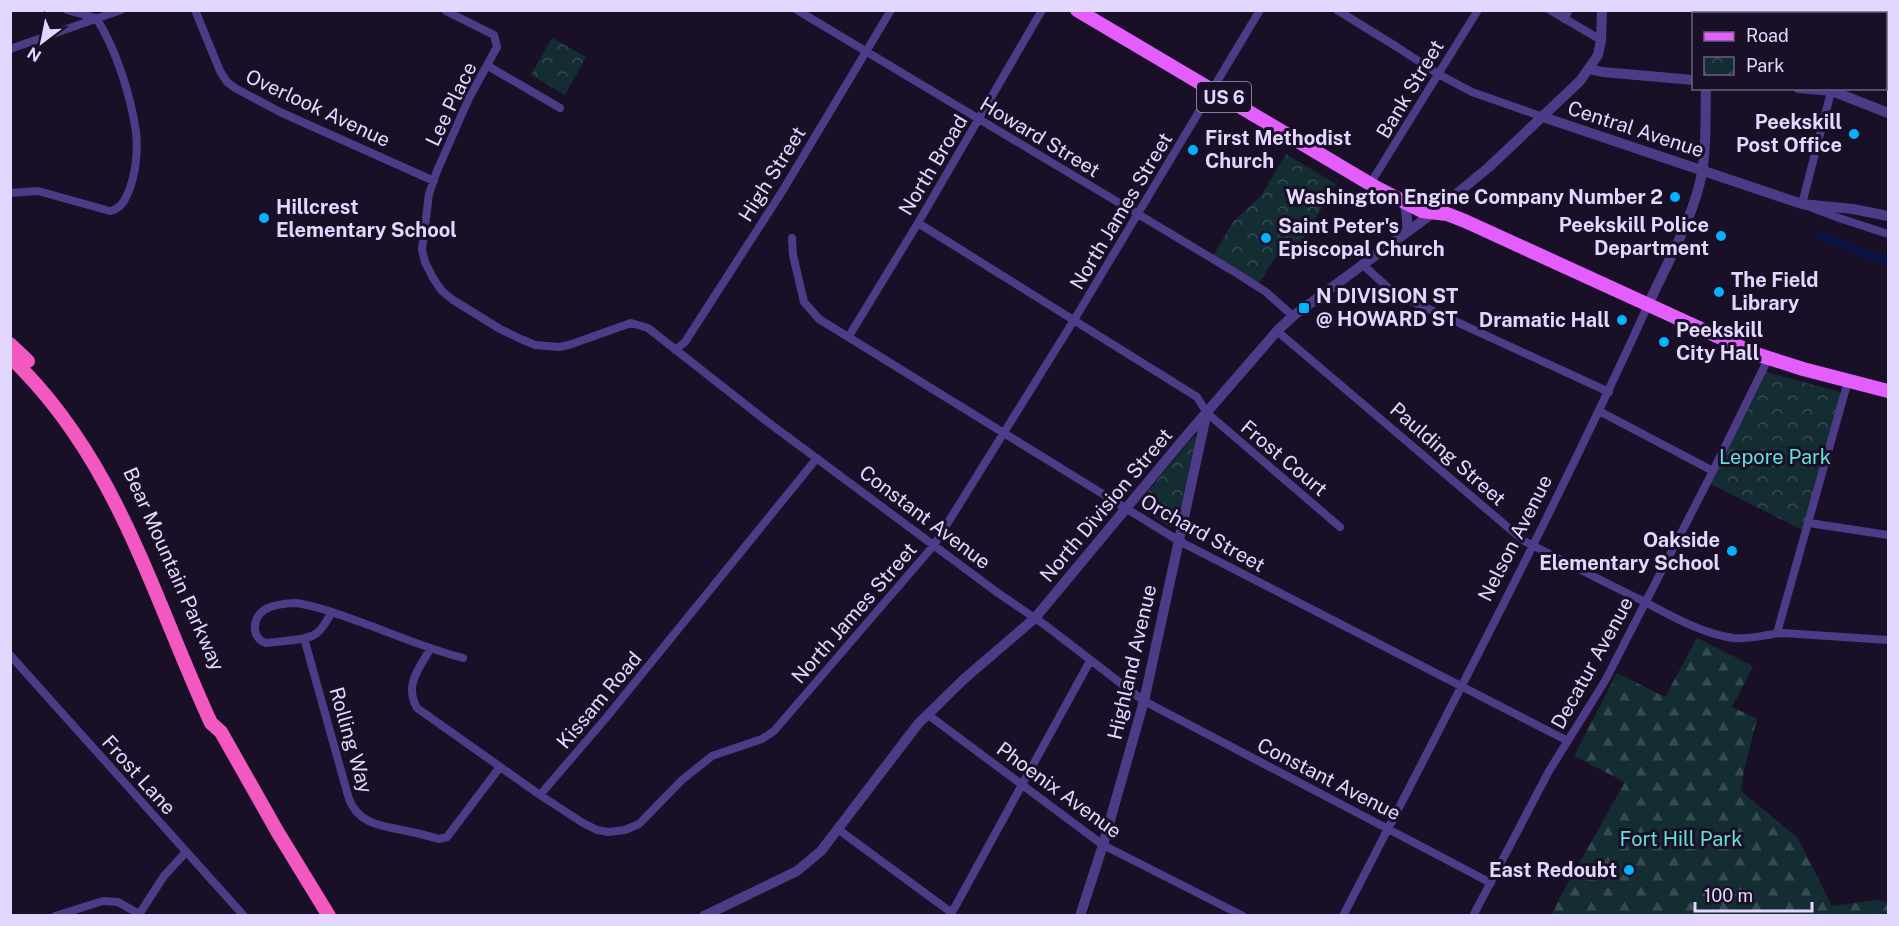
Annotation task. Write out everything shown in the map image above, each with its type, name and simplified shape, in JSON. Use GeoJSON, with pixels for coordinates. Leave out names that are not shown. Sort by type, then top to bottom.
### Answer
{"type":"FeatureCollection","features":[{"type":"Feature","properties":{"kind":"highway","name":"Bear Mountain Parkway"},"geometry":{"type":"LineString","coordinates":[[10,344],[37,370],[64,403],[111,474],[142,537],[219,719],[221,732]]}},
{"type":"Feature","properties":{"kind":"highway","name":"Bear Mountain Parkway"},"geometry":{"type":"LineString","coordinates":[[10,357],[31,377],[62,414],[103,477],[128,527],[211,723],[221,732],[277,831],[329,915]]}},
{"type":"Feature","properties":{"kind":"main road","name":"US 6"},"geometry":{"type":"LineString","coordinates":[[1077,10],[1370,184],[1422,211],[1447,214],[1465,221],[1768,359],[1888,391]]}},
{"type":"Feature","properties":{"kind":"street"},"geometry":{"type":"LineString","coordinates":[[10,193],[38,191],[110,211],[121,207],[127,194],[136,159],[136,133],[129,100],[105,31],[96,18],[67,10]]}},
{"type":"Feature","properties":{"kind":"street"},"geometry":{"type":"LineString","coordinates":[[10,49],[121,10]]}},
{"type":"Feature","properties":{"kind":"street","name":"Overlook Avenue"},"geometry":{"type":"LineString","coordinates":[[195,10],[220,71],[227,82],[235,88],[280,112],[434,181]]}},
{"type":"Feature","properties":{"kind":"street","name":"Howard Street"},"geometry":{"type":"LineString","coordinates":[[797,10],[1266,292],[1293,316]]}},
{"type":"Feature","properties":{"kind":"street","name":"High Street"},"geometry":{"type":"LineString","coordinates":[[675,350],[685,342],[783,190],[891,10]]}},
{"type":"Feature","properties":{"kind":"street","name":"North Broad"},"geometry":{"type":"LineString","coordinates":[[849,336],[979,120],[1042,10]]}},
{"type":"Feature","properties":{"kind":"street","name":"North James Street"},"geometry":{"type":"LineString","coordinates":[[540,795],[597,830],[617,833],[639,824],[682,780],[712,756],[762,739],[774,731],[934,545],[1074,320],[1260,10]]}},
{"type":"Feature","properties":{"kind":"street"},"geometry":{"type":"LineString","coordinates":[[1337,10],[1438,75],[1472,92],[1543,117]]}},
{"type":"Feature","properties":{"kind":"street","name":"Bank Street"},"geometry":{"type":"LineString","coordinates":[[1370,184],[1478,10]]}},
{"type":"Feature","properties":{"kind":"street"},"geometry":{"type":"LineString","coordinates":[[1550,10],[1601,40]]}},
{"type":"Feature","properties":{"kind":"street"},"geometry":{"type":"LineString","coordinates":[[1564,19],[1569,10]]}},
{"type":"Feature","properties":{"kind":"street","name":"North Division Street"},"geometry":{"type":"LineString","coordinates":[[704,915],[797,871],[821,851],[927,714],[1035,618],[1277,331],[1293,316],[1362,264],[1434,213],[1489,167],[1580,81],[1598,55],[1602,10]]}},
{"type":"Feature","properties":{"kind":"street","name":"Lee Place"},"geometry":{"type":"LineString","coordinates":[[434,181],[469,98],[497,47],[494,35],[446,11]]}},
{"type":"Feature","properties":{"kind":"street"},"geometry":{"type":"LineString","coordinates":[[488,66],[560,108]]}},
{"type":"Feature","properties":{"kind":"street"},"geometry":{"type":"LineString","coordinates":[[1589,69],[1692,80]]}},
{"type":"Feature","properties":{"kind":"street","name":"Nelson Avenue"},"geometry":{"type":"LineString","coordinates":[[1343,915],[1609,392],[1690,212],[1696,198],[1702,170],[1706,90]]}},
{"type":"Feature","properties":{"kind":"street"},"geometry":{"type":"LineString","coordinates":[[1888,112],[1832,90],[1802,204],[1853,209],[1888,216]]}},
{"type":"Feature","properties":{"kind":"street","name":"Central Avenue"},"geometry":{"type":"LineString","coordinates":[[1543,117],[1888,234]]}},
{"type":"Feature","properties":{"kind":"street","name":"Constant Avenue"},"geometry":{"type":"LineString","coordinates":[[434,181],[429,194],[422,250],[433,278],[442,291],[453,300],[500,329],[535,345],[559,347],[569,345],[631,323],[648,328],[769,423],[1144,701],[1491,883]]}},
{"type":"Feature","properties":{"kind":"street"},"geometry":{"type":"LineString","coordinates":[[1405,202],[1408,218],[1407,231]]}},
{"type":"Feature","properties":{"kind":"street","name":"Frost Court"},"geometry":{"type":"LineString","coordinates":[[918,223],[1197,397],[1207,413],[1340,527]]}},
{"type":"Feature","properties":{"kind":"street","name":"Orchard Street"},"geometry":{"type":"LineString","coordinates":[[792,238],[795,266],[804,302],[819,319],[1179,541],[1568,741]]}},
{"type":"Feature","properties":{"kind":"street"},"geometry":{"type":"LineString","coordinates":[[1362,264],[1394,293],[1609,392]]}},
{"type":"Feature","properties":{"kind":"street","name":"Paulding Street"},"geometry":{"type":"LineString","coordinates":[[1277,331],[1524,541],[1707,632],[1744,639],[1777,633],[1888,640]]}},
{"type":"Feature","properties":{"kind":"street","name":"Decatur Avenue"},"geometry":{"type":"LineString","coordinates":[[1473,915],[1550,771],[1605,681],[1768,359]]}},
{"type":"Feature","properties":{"kind":"street"},"geometry":{"type":"LineString","coordinates":[[1777,633],[1848,381]]}},
{"type":"Feature","properties":{"kind":"street"},"geometry":{"type":"LineString","coordinates":[[1599,411],[1713,471]]}},
{"type":"Feature","properties":{"kind":"street","name":"Highland Avenue"},"geometry":{"type":"LineString","coordinates":[[1080,915],[1103,845],[1144,701],[1207,413]]}},
{"type":"Feature","properties":{"kind":"street","name":"Kissam Road"},"geometry":{"type":"LineString","coordinates":[[540,795],[606,718],[817,458]]}},
{"type":"Feature","properties":{"kind":"street"},"geometry":{"type":"LineString","coordinates":[[1809,523],[1888,535]]}},
{"type":"Feature","properties":{"kind":"street"},"geometry":{"type":"LineString","coordinates":[[332,612],[320,631],[304,638],[266,643],[257,637],[254,630],[254,623],[261,612],[287,603],[298,603],[332,612],[393,633],[430,649],[463,658]]}},
{"type":"Feature","properties":{"kind":"street","name":"Rolling Way"},"geometry":{"type":"LineString","coordinates":[[304,638],[349,798],[360,817],[373,824],[439,838],[447,837],[500,766]]}},
{"type":"Feature","properties":{"kind":"street"},"geometry":{"type":"LineString","coordinates":[[430,649],[412,684],[411,692],[417,708],[540,795]]}},
{"type":"Feature","properties":{"kind":"street","name":"Frost Lane"},"geometry":{"type":"LineString","coordinates":[[10,655],[244,915]]}},
{"type":"Feature","properties":{"kind":"street"},"geometry":{"type":"LineString","coordinates":[[839,830],[951,914],[1090,661]]}},
{"type":"Feature","properties":{"kind":"street","name":"Phoenix Avenue"},"geometry":{"type":"LineString","coordinates":[[927,714],[1103,845],[1243,915]]}},
{"type":"Feature","properties":{"kind":"street"},"geometry":{"type":"LineString","coordinates":[[55,915],[103,901],[118,902],[139,915],[164,876],[186,852]]}},
{"type":"Feature","properties":{"kind":"green space"},"geometry":{"type":"Polygon","coordinates":[[[552,38],[586,57],[565,95],[531,75],[552,38]]]}},
{"type":"Feature","properties":{"kind":"green space"},"geometry":{"type":"Polygon","coordinates":[[[1286,154],[1336,184],[1300,244],[1287,239],[1257,286],[1213,256],[1233,222],[1261,196],[1286,154]]]}},
{"type":"Feature","properties":{"kind":"green space","name":"Lepore Park"},"geometry":{"type":"Polygon","coordinates":[[[1762,371],[1844,393],[1806,532],[1707,482],[1762,371]]]}},
{"type":"Feature","properties":{"kind":"green space"},"geometry":{"type":"Polygon","coordinates":[[[1194,436],[1196,438],[1177,524],[1170,527],[1140,508],[1139,502],[1194,436]]]}},
{"type":"Feature","properties":{"kind":"green space","name":"Fort Hill Park"},"geometry":{"type":"Polygon","coordinates":[[[1697,638],[1753,666],[1732,707],[1757,719],[1741,791],[1798,838],[1832,906],[1877,900],[1888,902],[1888,915],[1552,915],[1625,782],[1574,756],[1617,673],[1665,697],[1697,638]]]}},
{"type":"Feature","properties":{"kind":"waterway"},"geometry":{"type":"LineString","coordinates":[[1820,236],[1888,262]]}},
{"type":"Feature","properties":{"kind":"place","name":"Peekskill Post Office"},"geometry":{"type":"Point","coordinates":[1854,134]}},
{"type":"Feature","properties":{"kind":"place","name":"First Methodist Church"},"geometry":{"type":"Point","coordinates":[1193,150]}},
{"type":"Feature","properties":{"kind":"place","name":"Washington Engine Company Number 2"},"geometry":{"type":"Point","coordinates":[1675,197]}},
{"type":"Feature","properties":{"kind":"place","name":"Hillcrest Elementary School"},"geometry":{"type":"Point","coordinates":[264,218]}},
{"type":"Feature","properties":{"kind":"place","name":"Peekskill Police Department"},"geometry":{"type":"Point","coordinates":[1721,236]}},
{"type":"Feature","properties":{"kind":"place","name":"Saint Peter's Episcopal Church"},"geometry":{"type":"Point","coordinates":[1266,238]}},
{"type":"Feature","properties":{"kind":"place","name":"The Field Library"},"geometry":{"type":"Point","coordinates":[1719,292]}},
{"type":"Feature","properties":{"kind":"place","name":"N DIVISION ST @ HOWARD ST"},"geometry":{"type":"Point","coordinates":[1304,308]}},
{"type":"Feature","properties":{"kind":"place","name":"Dramatic Hall"},"geometry":{"type":"Point","coordinates":[1622,320]}},
{"type":"Feature","properties":{"kind":"place","name":"Peekskill City Hall"},"geometry":{"type":"Point","coordinates":[1664,342]}},
{"type":"Feature","properties":{"kind":"place","name":"Oakside Elementary School"},"geometry":{"type":"Point","coordinates":[1732,551]}},
{"type":"Feature","properties":{"kind":"place","name":"East Redoubt"},"geometry":{"type":"Point","coordinates":[1629,870]}}]}
